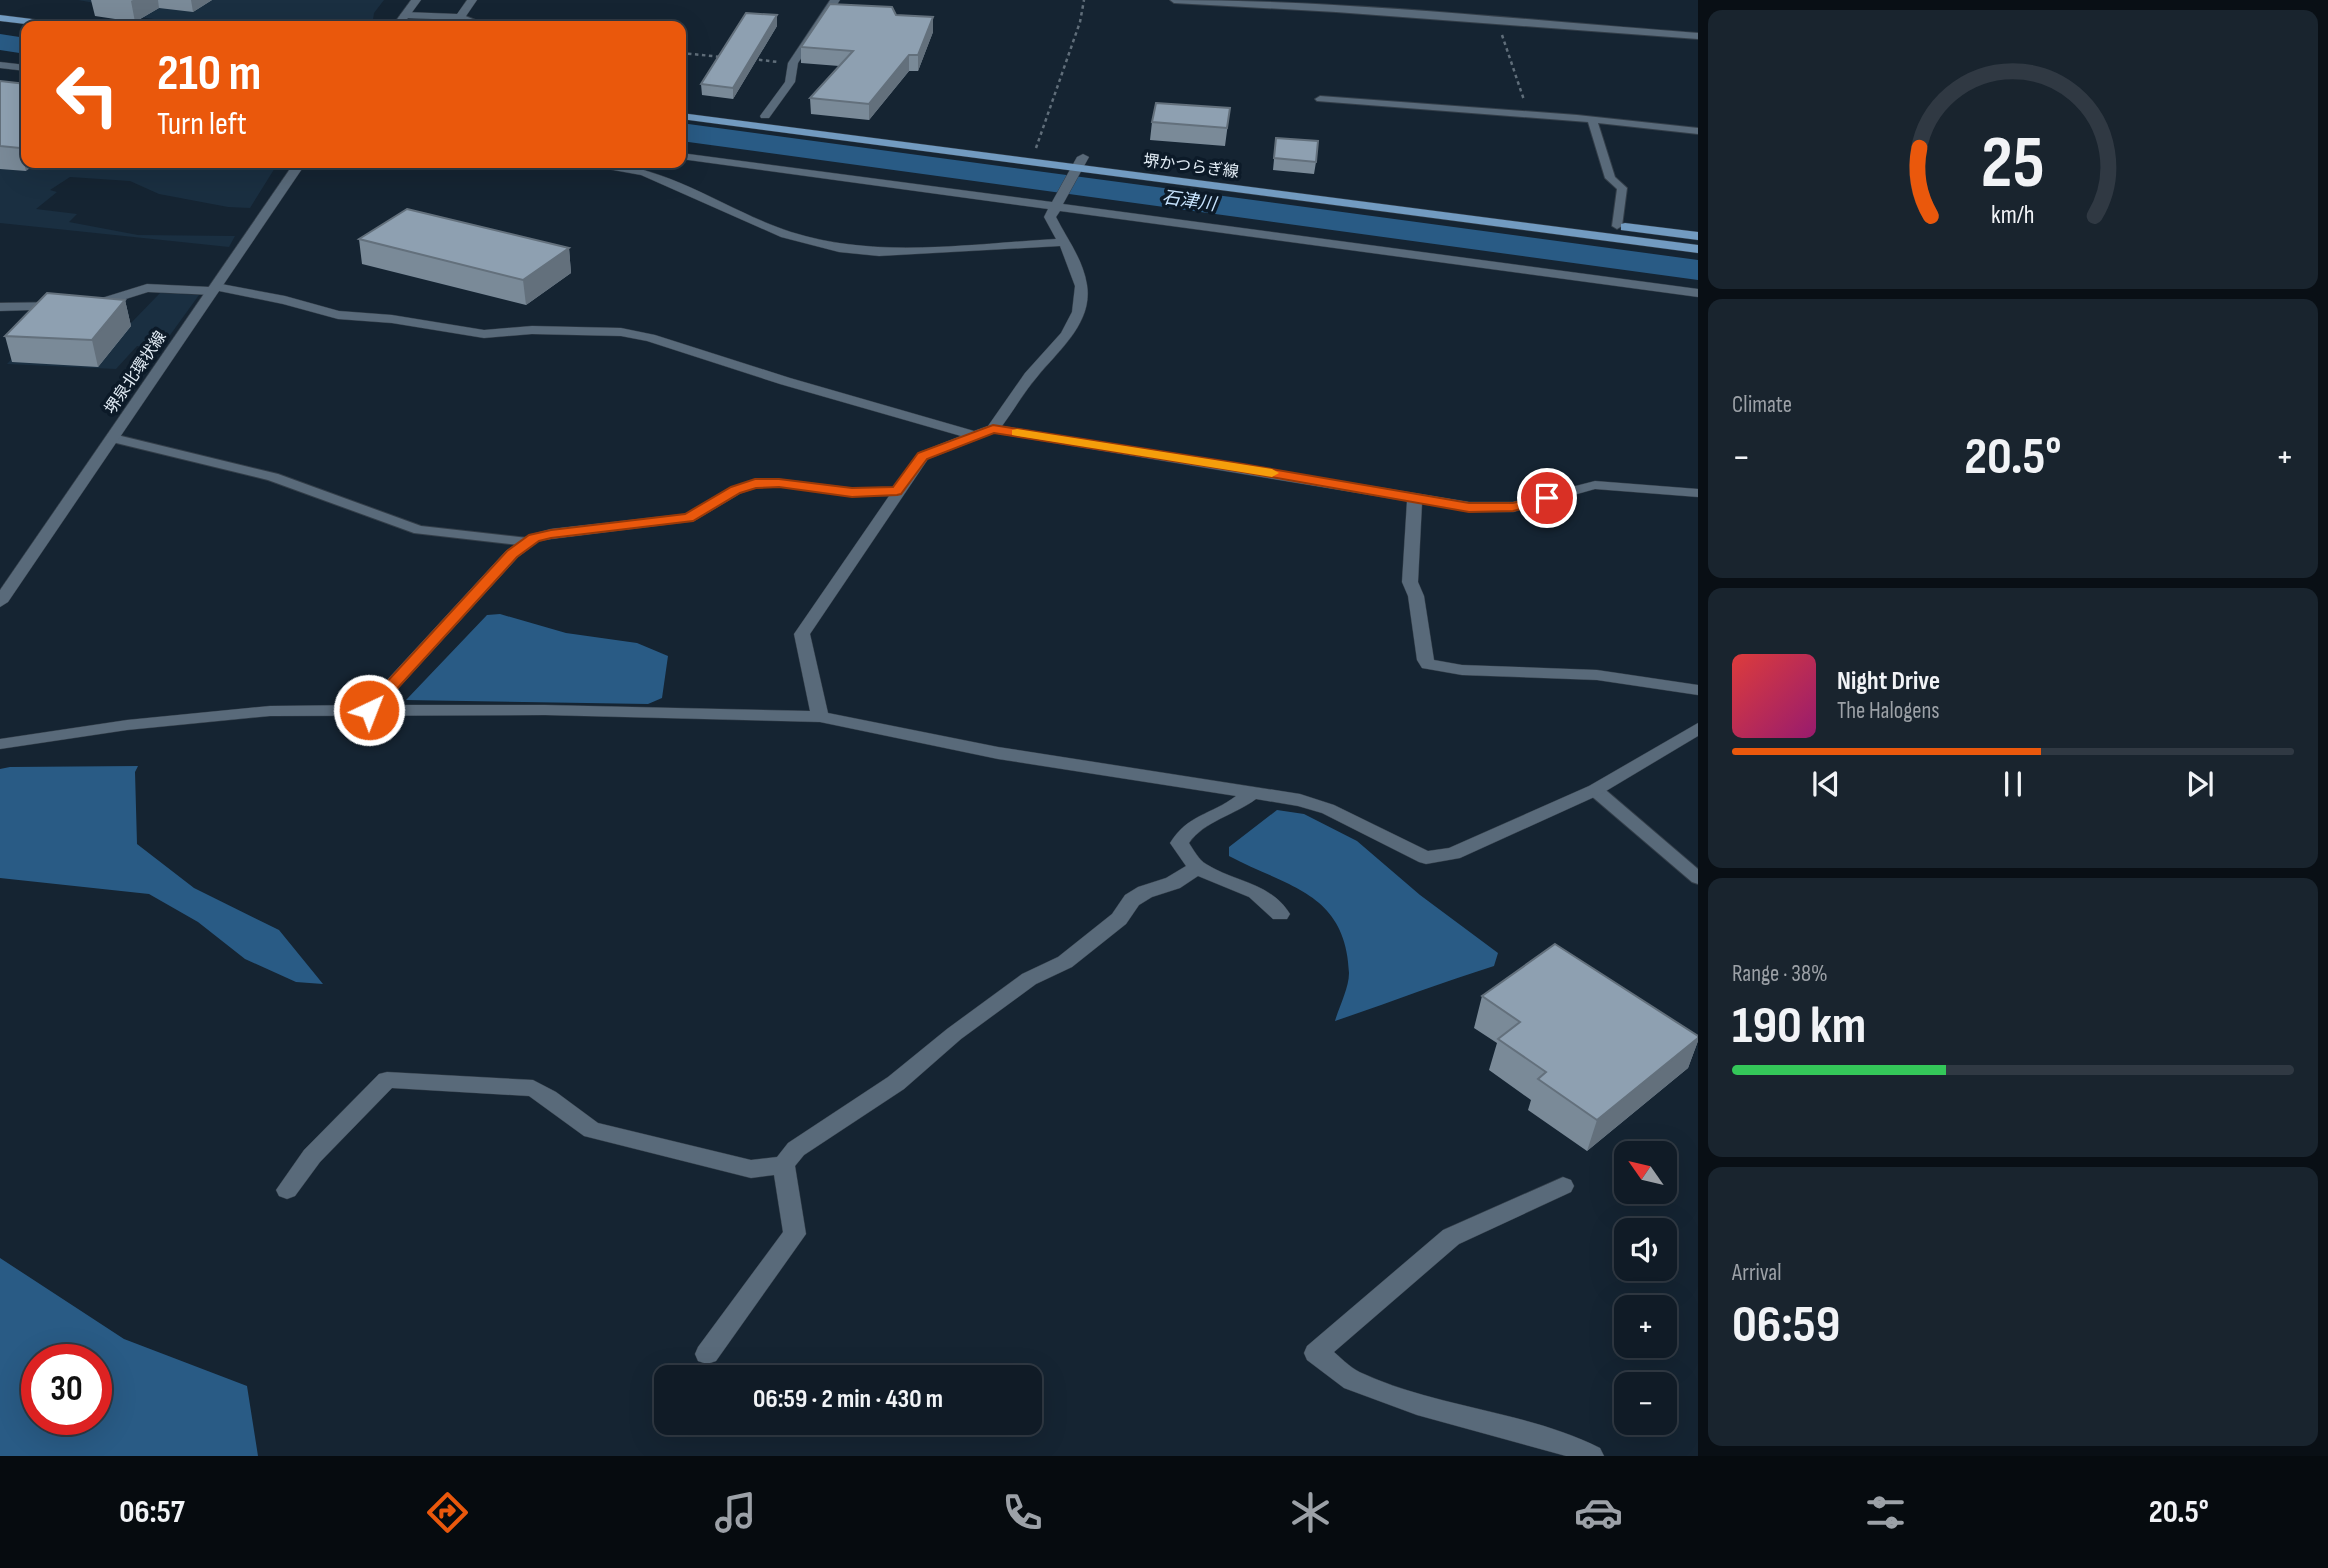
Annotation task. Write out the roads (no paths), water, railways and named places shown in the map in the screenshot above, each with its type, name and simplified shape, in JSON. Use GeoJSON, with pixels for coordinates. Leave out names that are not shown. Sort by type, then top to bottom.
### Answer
{"type":"FeatureCollection","features":[{"type":"Feature","properties":{"kind":"main road"},"geometry":{"type":"LineString","coordinates":[[0,18],[24,21]]}},
{"type":"Feature","properties":{"kind":"main road"},"geometry":{"type":"LineString","coordinates":[[0,29],[21,31]]}},
{"type":"Feature","properties":{"kind":"main road","name":"堺かつらぎ線"},"geometry":{"type":"LineString","coordinates":[[686,107],[1035,151],[1077,167],[1698,236]]}},
{"type":"Feature","properties":{"kind":"main road","name":"堺かつらぎ線"},"geometry":{"type":"LineString","coordinates":[[686,117],[1698,249]]}},
{"type":"Feature","properties":{"kind":"street"},"geometry":{"type":"LineString","coordinates":[[401,21],[416,0]]}},
{"type":"Feature","properties":{"kind":"street"},"geometry":{"type":"LineString","coordinates":[[405,15],[460,17],[472,0]]}},
{"type":"Feature","properties":{"kind":"street"},"geometry":{"type":"LineString","coordinates":[[765,116],[790,82],[793,63],[835,0]]}},
{"type":"Feature","properties":{"kind":"street"},"geometry":{"type":"LineString","coordinates":[[0,65],[21,67]]}},
{"type":"Feature","properties":{"kind":"street"},"geometry":{"type":"LineString","coordinates":[[686,157],[1698,293]]}},
{"type":"Feature","properties":{"kind":"street"},"geometry":{"type":"LineString","coordinates":[[993,429],[1076,318],[1082,303],[1081,286],[1065,242],[1050,218],[1077,167]]}},
{"type":"Feature","properties":{"kind":"street","name":"堺泉北環状線"},"geometry":{"type":"LineString","coordinates":[[0,602],[297,168]]}},
{"type":"Feature","properties":{"kind":"street"},"geometry":{"type":"LineString","coordinates":[[621,168],[644,172],[785,234],[839,248],[878,252],[1065,242]]}},
{"type":"Feature","properties":{"kind":"street"},"geometry":{"type":"LineString","coordinates":[[0,307],[104,303],[147,288],[215,289],[285,300],[338,315],[392,319],[484,334],[532,330],[621,332],[650,338],[785,381],[975,436]]}},
{"type":"Feature","properties":{"kind":"street"},"geometry":{"type":"LineString","coordinates":[[820,717],[802,634],[923,456],[993,429],[1469,508],[1513,507],[1595,485],[1698,493]]}},
{"type":"Feature","properties":{"kind":"street"},"geometry":{"type":"LineString","coordinates":[[369,710],[512,554],[528,542],[551,534],[688,518],[736,490],[755,484],[779,483],[852,492],[897,491]]}},
{"type":"Feature","properties":{"kind":"street"},"geometry":{"type":"LineString","coordinates":[[1415,498],[1410,582],[1416,596],[1425,660],[1428,664],[1462,670],[1597,675],[1698,690]]}},
{"type":"Feature","properties":{"kind":"street"},"geometry":{"type":"LineString","coordinates":[[0,744],[127,724],[270,710],[545,710],[820,717],[998,753],[1300,800],[1328,809],[1426,858],[1453,854],[1595,790],[1698,728]]}},
{"type":"Feature","properties":{"kind":"street"},"geometry":{"type":"LineString","coordinates":[[1252,793],[1233,807],[1202,819],[1185,831],[1179,843],[1197,868],[1256,892],[1280,914]]}},
{"type":"Feature","properties":{"kind":"street"},"geometry":{"type":"LineString","coordinates":[[706,1354],[795,1234],[784,1165],[796,1149],[896,1083],[954,1034],[1029,979],[1065,962],[1119,919],[1132,900],[1145,892],[1172,883],[1197,868]]}},
{"type":"Feature","properties":{"kind":"street"},"geometry":{"type":"LineString","coordinates":[[287,1190],[312,1156],[387,1080],[533,1088],[550,1097],[569,1115],[592,1130],[751,1168],[784,1165]]}},
{"type":"Feature","properties":{"kind":"street"},"geometry":{"type":"LineString","coordinates":[[1563,1186],[1451,1237],[1316,1353],[1353,1381],[1417,1404],[1571,1446],[1591,1456]]}},
{"type":"Feature","properties":{"kind":"lane"},"geometry":{"type":"LineString","coordinates":[[1174,0],[1336,9],[1698,36]]}},
{"type":"Feature","properties":{"kind":"lane"},"geometry":{"type":"LineString","coordinates":[[460,17],[471,21]]}},
{"type":"Feature","properties":{"kind":"lane"},"geometry":{"type":"LineString","coordinates":[[1320,99],[1528,114],[1698,131]]}},
{"type":"Feature","properties":{"kind":"lane"},"geometry":{"type":"LineString","coordinates":[[1592,120],[1610,177],[1622,188],[1617,226]]}},
{"type":"Feature","properties":{"kind":"lane"},"geometry":{"type":"LineString","coordinates":[[113,438],[273,477],[419,530],[528,542]]}},
{"type":"Feature","properties":{"kind":"lane"},"geometry":{"type":"LineString","coordinates":[[1595,790],[1698,878]]}},
{"type":"Feature","properties":{"kind":"water"},"geometry":{"type":"Polygon","coordinates":[[[500,614],[566,633],[637,643],[668,656],[662,698],[648,704],[406,700],[487,615],[500,614]]]}},
{"type":"Feature","properties":{"kind":"water"},"geometry":{"type":"Polygon","coordinates":[[[138,766],[135,772],[137,844],[194,888],[279,930],[323,984],[296,982],[245,959],[198,922],[149,894],[0,878],[0,769],[138,766]]]}},
{"type":"Feature","properties":{"kind":"water"},"geometry":{"type":"Polygon","coordinates":[[[1277,810],[1304,814],[1357,841],[1420,895],[1498,953],[1494,966],[1335,1021],[1349,979],[1345,946],[1337,925],[1325,909],[1310,896],[1229,856],[1229,847],[1277,810]]]}},
{"type":"Feature","properties":{"kind":"water"},"geometry":{"type":"Polygon","coordinates":[[[0,1258],[124,1339],[247,1386],[258,1456],[0,1456],[0,1258]]]}},
{"type":"Feature","properties":{"kind":"waterway","name":"石津川"},"geometry":{"type":"LineString","coordinates":[[0,42],[21,45]]}},
{"type":"Feature","properties":{"kind":"waterway","name":"石津川"},"geometry":{"type":"LineString","coordinates":[[686,133],[1698,270]]}}]}
